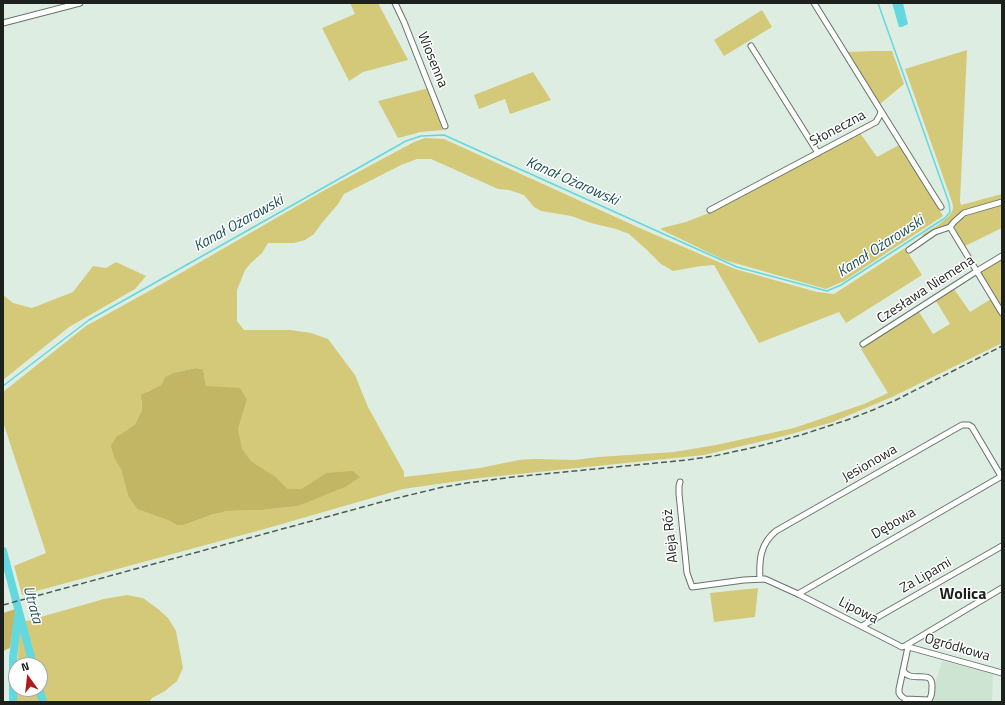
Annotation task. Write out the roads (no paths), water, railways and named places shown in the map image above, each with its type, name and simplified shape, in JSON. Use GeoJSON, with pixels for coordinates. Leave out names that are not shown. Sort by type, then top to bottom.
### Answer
{"type":"FeatureCollection","features":[{"type":"Feature","properties":{"kind":"street"},"geometry":{"type":"LineString","coordinates":[[3,23],[80,3]]}},
{"type":"Feature","properties":{"kind":"street","name":"Wiosenna"},"geometry":{"type":"LineString","coordinates":[[395,3],[445,126]]}},
{"type":"Feature","properties":{"kind":"street","name":"Słoneczna"},"geometry":{"type":"LineString","coordinates":[[710,210],[876,122],[880,115],[881,111],[814,3]]}},
{"type":"Feature","properties":{"kind":"street"},"geometry":{"type":"LineString","coordinates":[[751,46],[818,153]]}},
{"type":"Feature","properties":{"kind":"street"},"geometry":{"type":"LineString","coordinates":[[881,111],[941,207]]}},
{"type":"Feature","properties":{"kind":"street"},"geometry":{"type":"LineString","coordinates":[[909,250],[935,232],[950,227],[964,213],[1002,202]]}},
{"type":"Feature","properties":{"kind":"street"},"geometry":{"type":"LineString","coordinates":[[950,227],[1002,313]]}},
{"type":"Feature","properties":{"kind":"street","name":"Czesława Niemena"},"geometry":{"type":"LineString","coordinates":[[863,344],[1002,256]]}},
{"type":"Feature","properties":{"kind":"street","name":"Jesionowa"},"geometry":{"type":"LineString","coordinates":[[760,579],[763,547],[766,541],[776,532],[962,425],[969,425],[972,427],[1001,476]]}},
{"type":"Feature","properties":{"kind":"street","name":"Dębowa"},"geometry":{"type":"LineString","coordinates":[[798,594],[1001,476]]}},
{"type":"Feature","properties":{"kind":"street","name":"Aleja Róż"},"geometry":{"type":"LineString","coordinates":[[680,482],[679,494],[687,573],[692,587]]}},
{"type":"Feature","properties":{"kind":"street","name":"Za Lipami"},"geometry":{"type":"LineString","coordinates":[[862,626],[1002,546]]}},
{"type":"Feature","properties":{"kind":"street","name":"Lipowa"},"geometry":{"type":"LineString","coordinates":[[692,587],[765,579],[798,594],[902,647],[906,646]]}},
{"type":"Feature","properties":{"kind":"street"},"geometry":{"type":"LineString","coordinates":[[903,670],[910,677],[924,677],[931,679],[932,692],[929,700],[905,699],[901,696],[899,689],[906,646],[1002,588]]}},
{"type":"Feature","properties":{"kind":"street","name":"Ogródkowa"},"geometry":{"type":"LineString","coordinates":[[906,646],[1002,673]]}},
{"type":"Feature","properties":{"kind":"water"},"geometry":{"type":"Polygon","coordinates":[[[892,3],[903,3],[908,24],[899,27],[892,3]]]}},
{"type":"Feature","properties":{"kind":"waterway","name":"Kanał Ożarowski"},"geometry":{"type":"LineString","coordinates":[[3,386],[89,320],[406,141],[421,136],[444,135],[737,267],[827,291],[841,285],[945,218],[950,212],[949,203],[878,3]]}},
{"type":"Feature","properties":{"kind":"waterway","name":"Utrata"},"geometry":{"type":"LineString","coordinates":[[3,551],[31,657]]}},
{"type":"Feature","properties":{"kind":"waterway"},"geometry":{"type":"LineString","coordinates":[[13,702],[13,658],[18,617]]}},
{"type":"Feature","properties":{"kind":"waterway","name":"Utrata"},"geometry":{"type":"LineString","coordinates":[[41,697],[43,702]]}},
{"type":"Feature","properties":{"kind":"railway"},"geometry":{"type":"LineString","coordinates":[[3,605],[385,501],[443,487],[513,477],[687,460],[756,447],[801,435],[873,410],[896,400],[1002,346]]}},
{"type":"Feature","properties":{"kind":"district","name":"Wolica"},"geometry":{"type":"Point","coordinates":[963,595]}}]}
